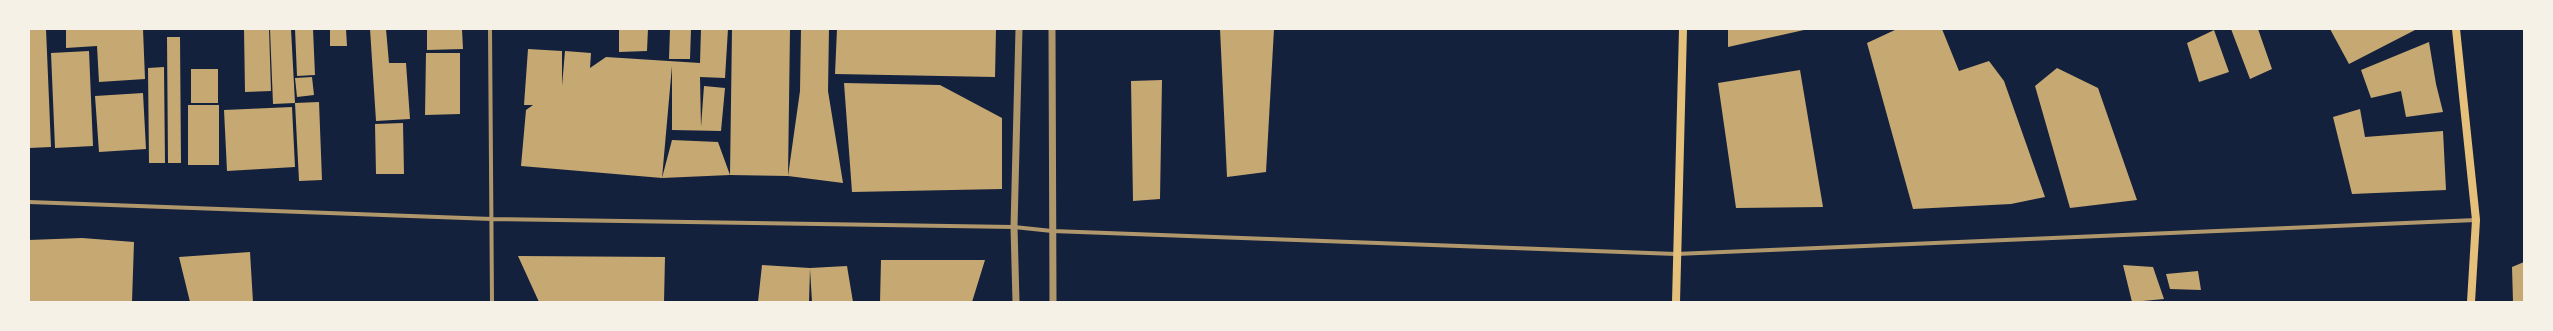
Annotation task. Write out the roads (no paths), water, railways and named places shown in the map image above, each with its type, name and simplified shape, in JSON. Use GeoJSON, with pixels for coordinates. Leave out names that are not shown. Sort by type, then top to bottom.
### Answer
{"type":"FeatureCollection","features":[{"type":"Feature","properties":{"kind":"main road"},"geometry":{"type":"LineString","coordinates":[[1676,302],[1676,254],[1683,29]]}},
{"type":"Feature","properties":{"kind":"main road"},"geometry":{"type":"LineString","coordinates":[[2456,29],[2476,220],[2471,302]]}},
{"type":"Feature","properties":{"kind":"street"},"geometry":{"type":"LineString","coordinates":[[490,29],[492,302]]}},
{"type":"Feature","properties":{"kind":"street"},"geometry":{"type":"LineString","coordinates":[[1016,302],[1014,227],[1019,29]]}},
{"type":"Feature","properties":{"kind":"street"},"geometry":{"type":"LineString","coordinates":[[1052,29],[1053,302]]}},
{"type":"Feature","properties":{"kind":"street"},"geometry":{"type":"LineString","coordinates":[[29,202],[492,220],[1014,227],[1052,232],[1676,254],[2476,220]]}}]}
